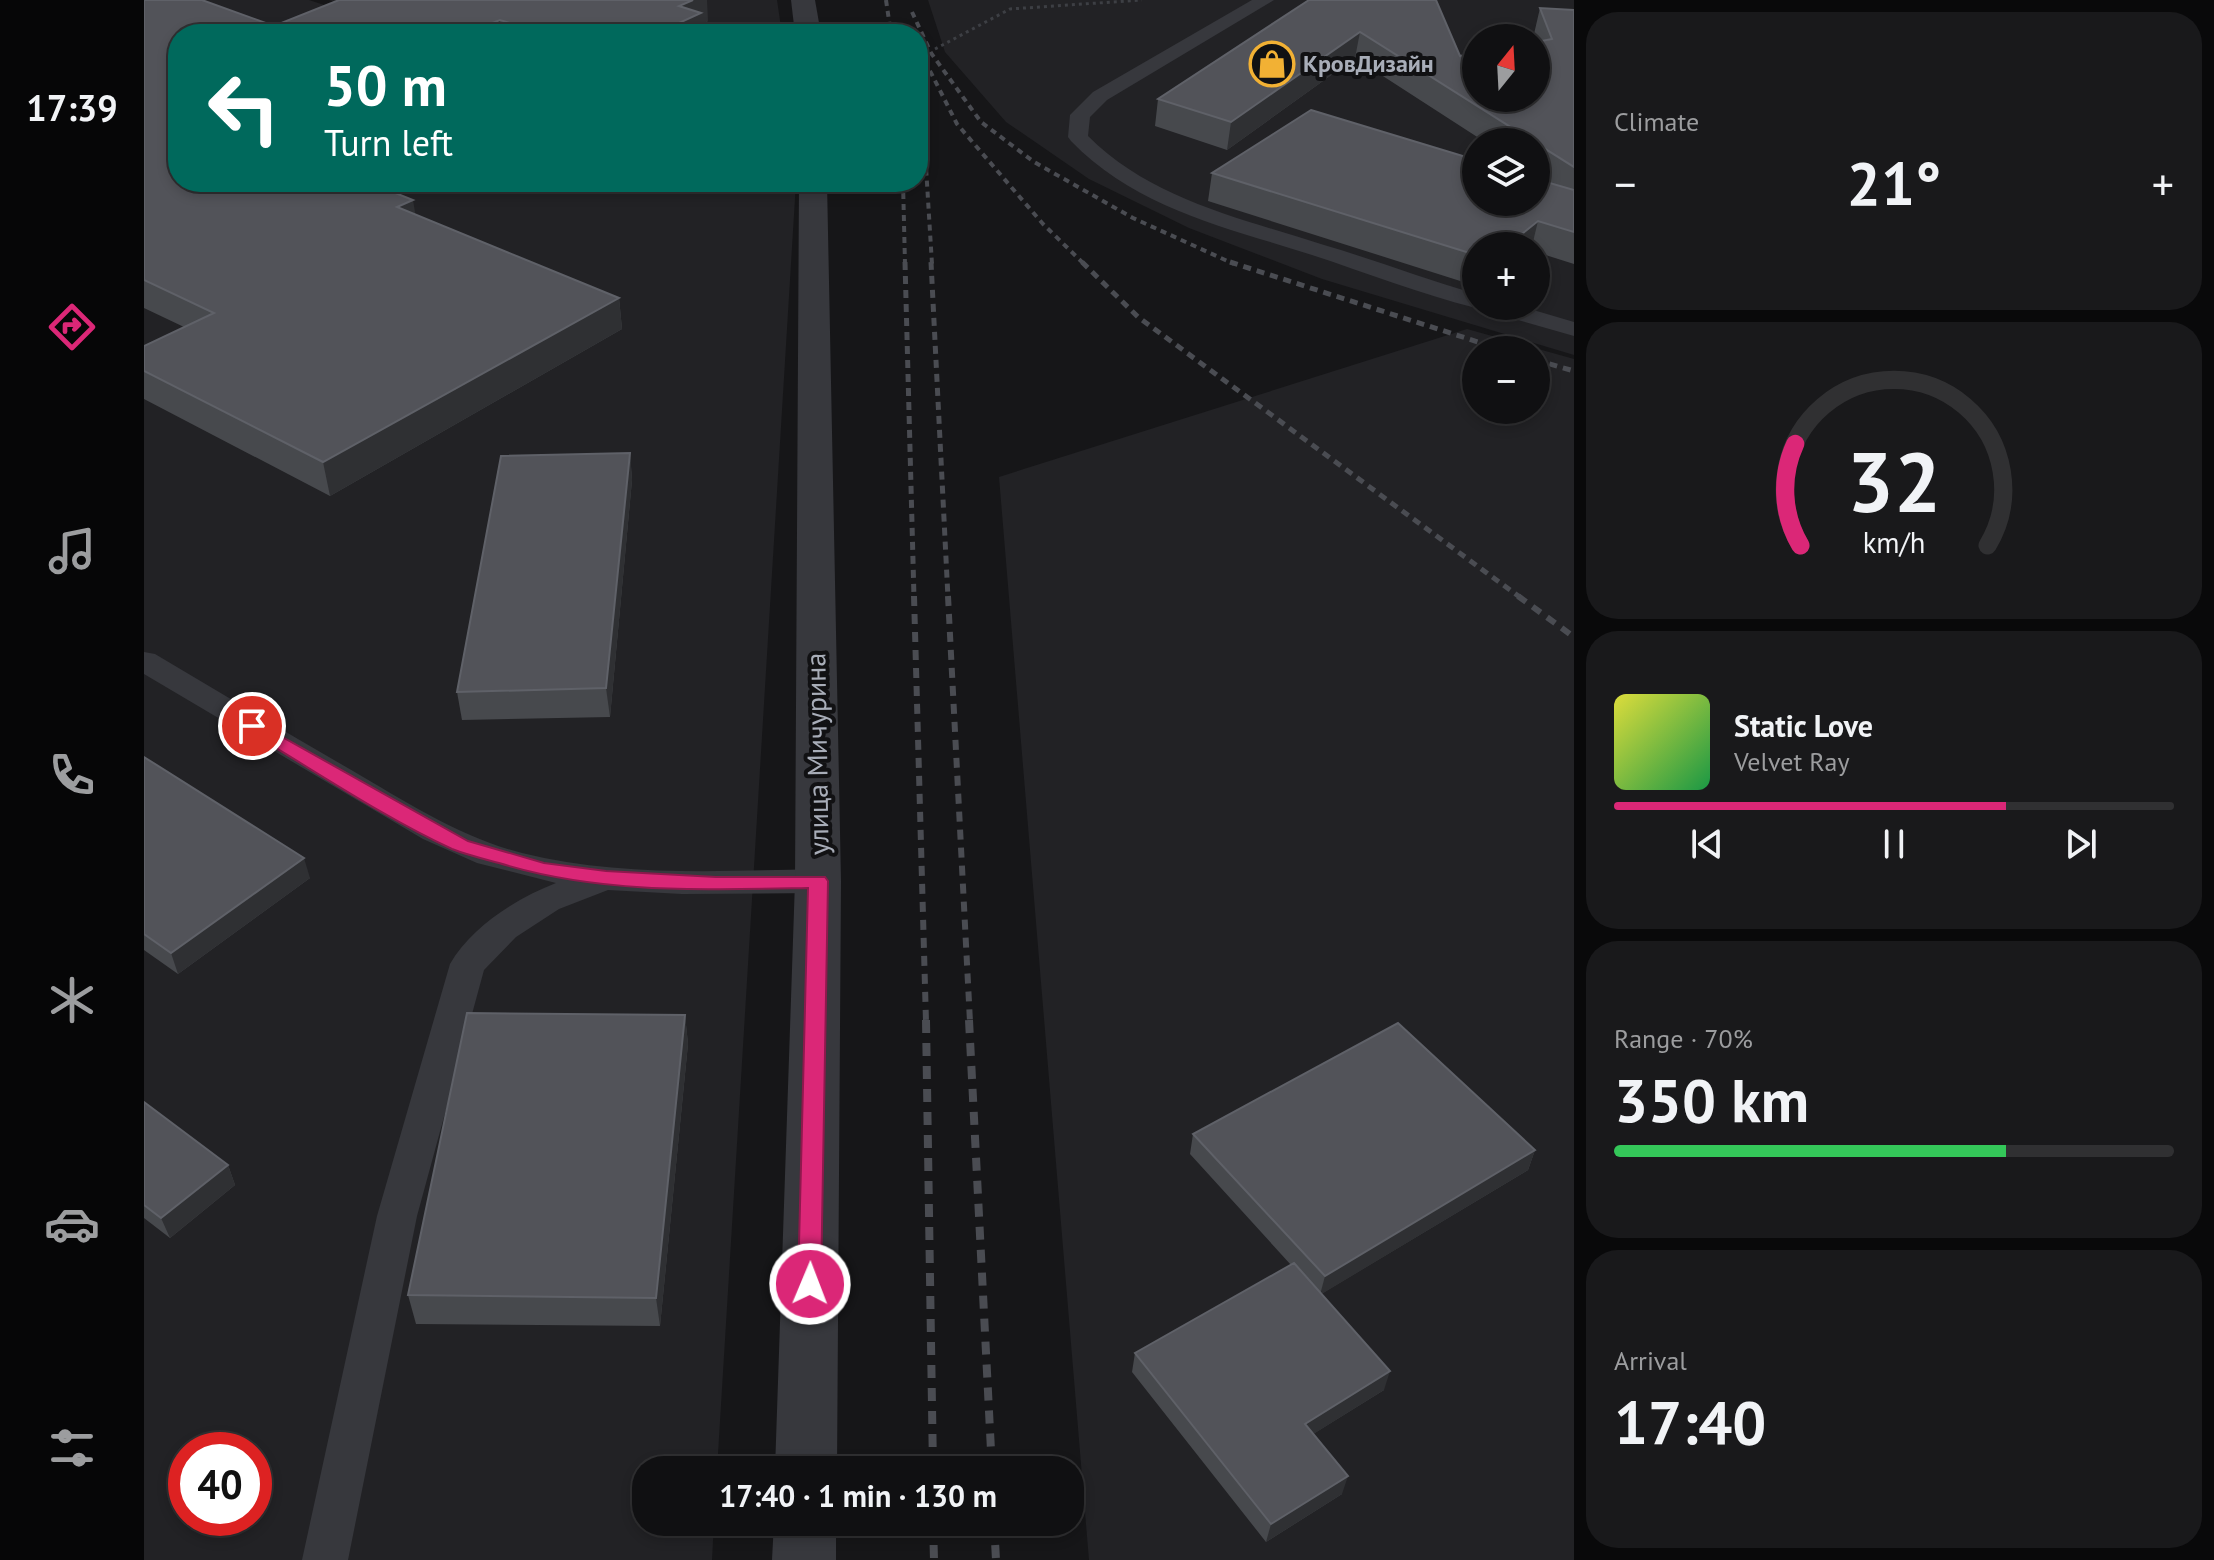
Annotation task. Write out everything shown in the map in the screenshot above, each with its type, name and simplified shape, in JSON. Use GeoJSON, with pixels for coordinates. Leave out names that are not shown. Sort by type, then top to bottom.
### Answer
{"type":"FeatureCollection","features":[{"type":"Feature","properties":{"kind":"street"},"geometry":{"type":"LineString","coordinates":[[803,0],[807,24]]}},
{"type":"Feature","properties":{"kind":"street","name":"улица Мичурина"},"geometry":{"type":"LineString","coordinates":[[806,1456],[818,881],[813,192]]}},
{"type":"Feature","properties":{"kind":"street"},"geometry":{"type":"LineString","coordinates":[[804,1560],[805,1536]]}},
{"type":"Feature","properties":{"kind":"lane"},"geometry":{"type":"LineString","coordinates":[[1156,64],[1137,58],[1238,0]]}},
{"type":"Feature","properties":{"kind":"lane"},"geometry":{"type":"LineString","coordinates":[[1265,0],[1100,96],[1080,115],[1078,137],[1096,160],[1137,185],[1193,210],[1462,296]]}},
{"type":"Feature","properties":{"kind":"lane"},"geometry":{"type":"LineString","coordinates":[[1543,320],[1574,329]]}},
{"type":"Feature","properties":{"kind":"lane"},"geometry":{"type":"LineString","coordinates":[[144,661],[411,819],[461,845],[543,870],[606,878],[716,883],[818,881]]}},
{"type":"Feature","properties":{"kind":"lane"},"geometry":{"type":"LineString","coordinates":[[325,1560],[397,1216],[468,964],[504,928],[547,900],[606,878]]}},
{"type":"Feature","properties":{"kind":"path"},"geometry":{"type":"LineString","coordinates":[[935,49],[1010,9],[1142,0]]}},
{"type":"Feature","properties":{"kind":"shaded area"},"geometry":{"type":"Polygon","coordinates":[[[144,0],[309,0],[381,24],[168,24],[168,192],[795,192],[718,1456],[632,1456],[632,1536],[713,1536],[712,1560],[144,1560],[144,0]]]}},
{"type":"Feature","properties":{"kind":"shaded area"},"geometry":{"type":"Polygon","coordinates":[[[329,0],[777,0],[781,24],[401,24],[329,0]]]}},
{"type":"Feature","properties":{"kind":"shaded area"},"geometry":{"type":"Polygon","coordinates":[[[928,0],[1574,0],[1574,355],[1550,348],[1550,336],[1511,336],[1322,279],[1189,228],[1089,179],[1006,122],[945,52],[928,0]]]}},
{"type":"Feature","properties":{"kind":"shaded area"},"geometry":{"type":"Polygon","coordinates":[[[1467,329],[1492,336],[1462,336],[1462,424],[1550,424],[1550,352],[1574,359],[1574,1560],[1089,1560],[1084,1456],[1080,1456],[999,477],[1467,329]]]}},
{"type":"Feature","properties":{"kind":"building"},"geometry":{"type":"Polygon","coordinates":[[[144,0],[202,0],[268,24],[168,24],[168,192],[393,192],[413,200],[397,207],[619,298],[323,462],[144,371],[144,346],[214,313],[144,280],[144,0]]]}},
{"type":"Feature","properties":{"kind":"building"},"geometry":{"type":"Polygon","coordinates":[[[339,0],[693,0],[679,6],[701,13],[677,24],[513,24],[500,20],[489,24],[279,24],[339,0]]]}},
{"type":"Feature","properties":{"kind":"building"},"geometry":{"type":"Polygon","coordinates":[[[1309,0],[1436,0],[1462,56],[1462,96],[1360,32],[1231,122],[1158,99],[1309,0]]]}},
{"type":"Feature","properties":{"kind":"building"},"geometry":{"type":"Polygon","coordinates":[[[1540,8],[1574,10],[1574,167],[1550,152],[1550,128],[1512,128],[1487,112],[1550,112],[1552,39],[1550,24],[1546,24],[1540,8]]]}},
{"type":"Feature","properties":{"kind":"building"},"geometry":{"type":"Polygon","coordinates":[[[1311,110],[1462,156],[1462,216],[1550,216],[1550,183],[1574,190],[1574,232],[1538,221],[1524,232],[1462,232],[1462,251],[1212,173],[1311,110]]]}},
{"type":"Feature","properties":{"kind":"building"},"geometry":{"type":"Polygon","coordinates":[[[630,453],[606,688],[457,692],[501,456],[630,453]]]}},
{"type":"Feature","properties":{"kind":"building"},"geometry":{"type":"Polygon","coordinates":[[[144,757],[304,858],[171,953],[144,934],[144,757]]]}},
{"type":"Feature","properties":{"kind":"building"},"geometry":{"type":"Polygon","coordinates":[[[467,1013],[685,1015],[656,1298],[408,1295],[467,1013]]]}},
{"type":"Feature","properties":{"kind":"building"},"geometry":{"type":"Polygon","coordinates":[[[1398,1023],[1535,1150],[1325,1276],[1193,1134],[1398,1023]]]}},
{"type":"Feature","properties":{"kind":"building"},"geometry":{"type":"Polygon","coordinates":[[[144,1102],[228,1165],[161,1218],[144,1205],[144,1102]]]}},
{"type":"Feature","properties":{"kind":"building"},"geometry":{"type":"Polygon","coordinates":[[[1294,1263],[1390,1371],[1305,1424],[1348,1476],[1271,1524],[1135,1353],[1294,1263]]]}},
{"type":"Feature","properties":{"kind":"railway"},"geometry":{"type":"LineString","coordinates":[[886,0],[890,24]]}},
{"type":"Feature","properties":{"kind":"railway"},"geometry":{"type":"LineString","coordinates":[[912,12],[918,24]]}},
{"type":"Feature","properties":{"kind":"railway"},"geometry":{"type":"LineString","coordinates":[[928,47],[981,122],[1034,162],[1133,218],[1234,264]]}},
{"type":"Feature","properties":{"kind":"railway"},"geometry":{"type":"LineString","coordinates":[[928,67],[957,124],[1043,224],[1084,264]]}},
{"type":"Feature","properties":{"kind":"railway"},"geometry":{"type":"LineString","coordinates":[[903,192],[905,264]]}},
{"type":"Feature","properties":{"kind":"railway"},"geometry":{"type":"LineString","coordinates":[[928,192],[932,264]]}},
{"type":"Feature","properties":{"kind":"railway"},"geometry":{"type":"LineString","coordinates":[[905,262],[914,598]]}},
{"type":"Feature","properties":{"kind":"railway"},"geometry":{"type":"LineString","coordinates":[[931,262],[948,598]]}},
{"type":"Feature","properties":{"kind":"railway"},"geometry":{"type":"LineString","coordinates":[[1082,262],[1138,317],[1521,598]]}},
{"type":"Feature","properties":{"kind":"railway"},"geometry":{"type":"LineString","coordinates":[[1230,262],[1462,337]]}},
{"type":"Feature","properties":{"kind":"railway"},"geometry":{"type":"LineString","coordinates":[[1550,364],[1574,371]]}},
{"type":"Feature","properties":{"kind":"railway"},"geometry":{"type":"LineString","coordinates":[[914,596],[926,1022]]}},
{"type":"Feature","properties":{"kind":"railway"},"geometry":{"type":"LineString","coordinates":[[948,596],[970,1022]]}},
{"type":"Feature","properties":{"kind":"railway"},"geometry":{"type":"LineString","coordinates":[[1518,596],[1574,637]]}},
{"type":"Feature","properties":{"kind":"railway"},"geometry":{"type":"LineString","coordinates":[[926,1020],[933,1456]]}},
{"type":"Feature","properties":{"kind":"railway"},"geometry":{"type":"LineString","coordinates":[[969,1020],[991,1456]]}},
{"type":"Feature","properties":{"kind":"railway"},"geometry":{"type":"LineString","coordinates":[[933,1536],[934,1560]]}},
{"type":"Feature","properties":{"kind":"railway"},"geometry":{"type":"LineString","coordinates":[[995,1536],[996,1560]]}},
{"type":"Feature","properties":{"kind":"place","name":"КровДизайн"},"geometry":{"type":"Point","coordinates":[1272,64]}},
{"type":"Feature","properties":{"kind":"route"},"geometry":{"type":"LineString","coordinates":[[252,726],[461,845],[543,870],[606,878],[716,883],[818,881],[810,1284]]}}]}
